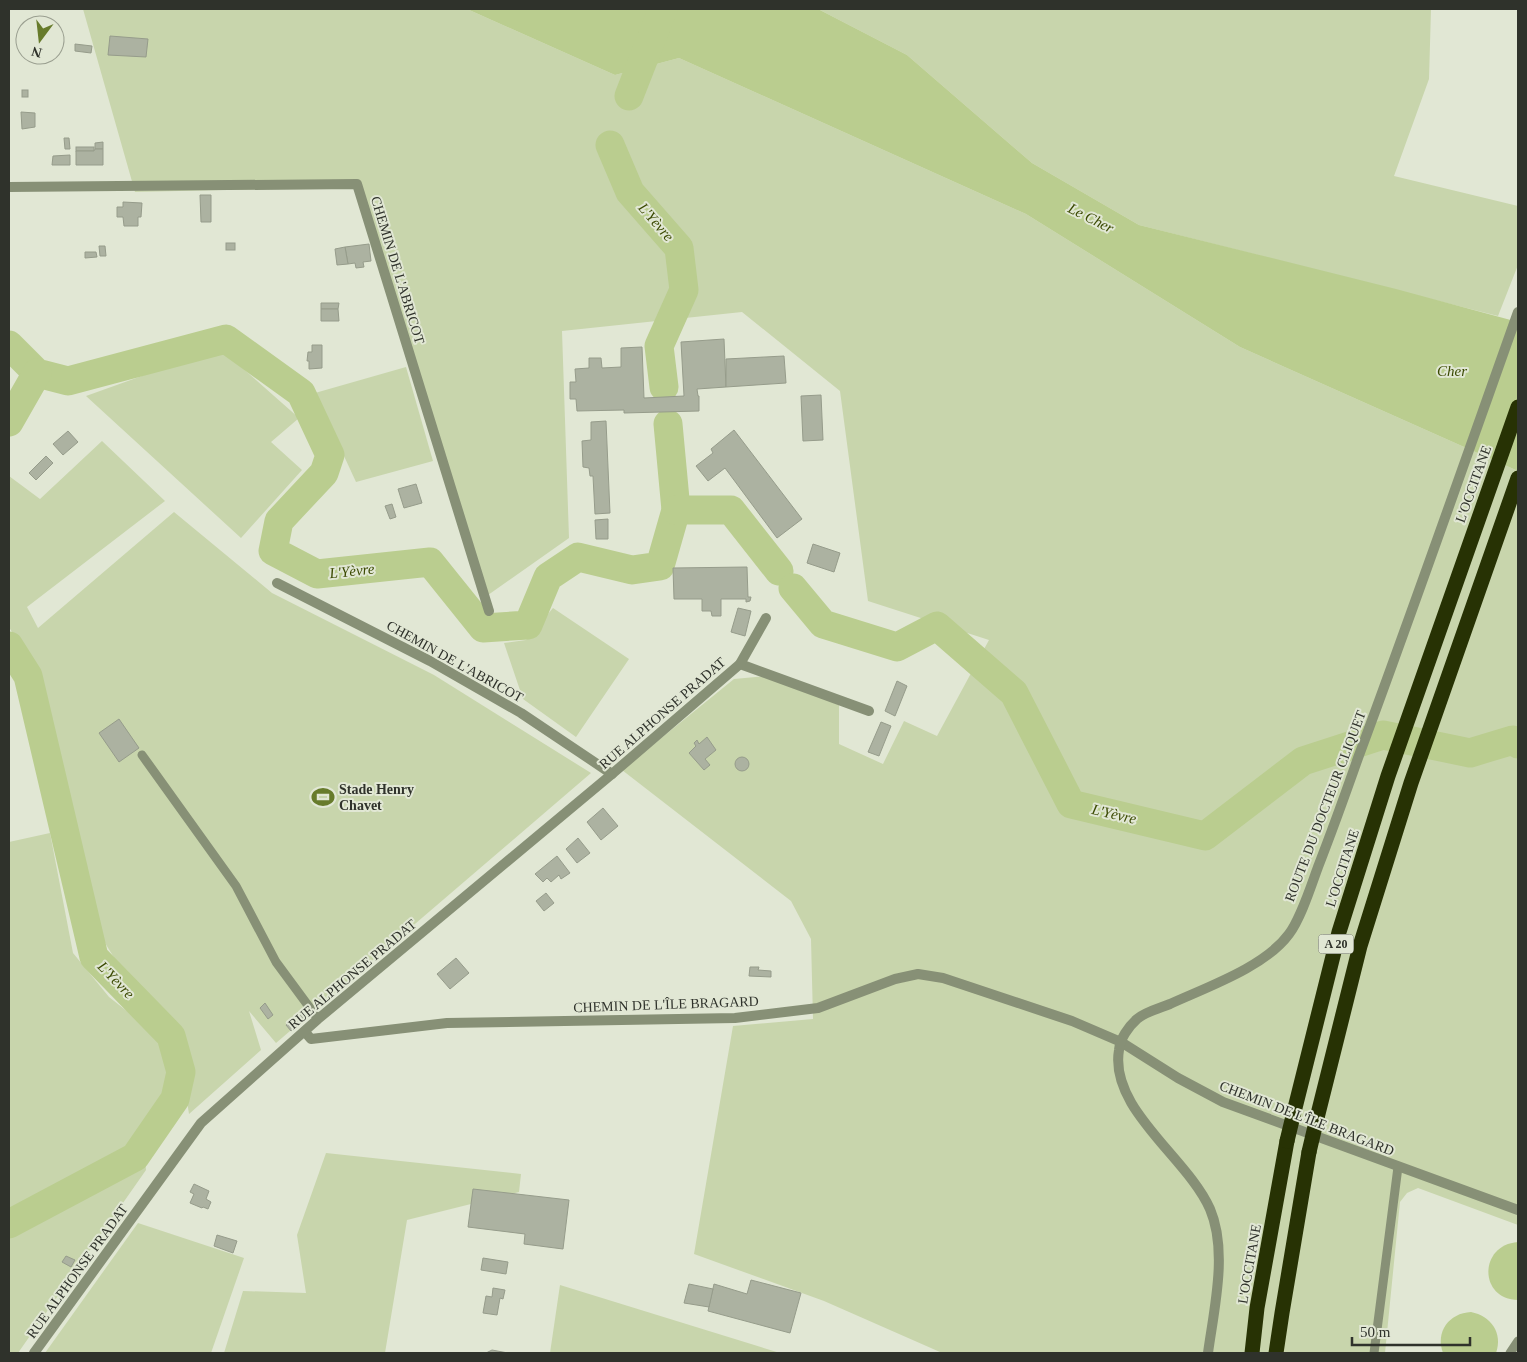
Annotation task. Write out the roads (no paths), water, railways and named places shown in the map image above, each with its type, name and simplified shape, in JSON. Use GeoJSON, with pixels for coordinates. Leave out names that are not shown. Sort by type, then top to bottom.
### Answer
{"type":"FeatureCollection","features":[{"type":"Feature","properties":{"kind":"highway","name":"L'OCCITANE"},"geometry":{"type":"LineString","coordinates":[[1252,1353],[1257,1308],[1287,1141],[1338,932],[1388,776],[1518,407]]}},
{"type":"Feature","properties":{"kind":"highway","name":"A 20"},"geometry":{"type":"LineString","coordinates":[[1276,1353],[1309,1152],[1360,946],[1411,783],[1518,478]]}},
{"type":"Feature","properties":{"kind":"street","name":"CHEMIN DE L'ABRICOT"},"geometry":{"type":"LineString","coordinates":[[9,187],[357,184],[489,611]]}},
{"type":"Feature","properties":{"kind":"street","name":"ROUTE DU DOCTEUR CLIQUET"},"geometry":{"type":"LineString","coordinates":[[1121,1042],[1124,1035],[1138,1019],[1265,958],[1289,933],[1306,898],[1384,690],[1518,312]]}},
{"type":"Feature","properties":{"kind":"street","name":"CHEMIN DE L'ABRICOT"},"geometry":{"type":"LineString","coordinates":[[277,583],[430,661],[521,713],[612,774]]}},
{"type":"Feature","properties":{"kind":"street","name":"RUE ALPHONSE PRADAT"},"geometry":{"type":"LineString","coordinates":[[34,1353],[201,1122],[318,1019],[612,774],[740,664],[766,618]]}},
{"type":"Feature","properties":{"kind":"street","name":"RUE ALPHONSE PRADAT"},"geometry":{"type":"LineString","coordinates":[[740,664],[869,711]]}},
{"type":"Feature","properties":{"kind":"street","name":"CHEMIN DE L'ÎLE BRAGARD"},"geometry":{"type":"LineString","coordinates":[[305,1032],[311,1039],[447,1023],[735,1018],[818,1008],[895,979],[918,974],[943,978],[1063,1018],[1121,1042],[1178,1078],[1224,1102],[1398,1168],[1518,1210]]}},
{"type":"Feature","properties":{"kind":"street"},"geometry":{"type":"LineString","coordinates":[[1121,1042],[1117,1067],[1126,1096],[1147,1125],[1195,1182],[1210,1210],[1219,1241],[1218,1272],[1208,1353]]}},
{"type":"Feature","properties":{"kind":"lane"},"geometry":{"type":"LineString","coordinates":[[142,754],[236,886],[276,962],[318,1019]]}},
{"type":"Feature","properties":{"kind":"lane"},"geometry":{"type":"LineString","coordinates":[[1374,1353],[1398,1168]]}},
{"type":"Feature","properties":{"kind":"lane"},"geometry":{"type":"LineString","coordinates":[[1510,1353],[1518,1341]]}},
{"type":"Feature","properties":{"kind":"water","name":"Cher"},"geometry":{"type":"Polygon","coordinates":[[[467,9],[818,9],[907,55],[1032,163],[1139,225],[1396,289],[1518,322],[1518,471],[1240,347],[1026,214],[679,58],[615,75],[467,9]]]}},
{"type":"Feature","properties":{"kind":"water"},"geometry":{"type":"Polygon","coordinates":[[[1518,1242],[1518,1300],[1505,1298],[1496,1291],[1490,1282],[1488,1272],[1490,1262],[1496,1252],[1505,1245],[1518,1242]]]}},
{"type":"Feature","properties":{"kind":"water"},"geometry":{"type":"Polygon","coordinates":[[[1471,1312],[1484,1317],[1494,1326],[1498,1339],[1496,1353],[1443,1353],[1441,1338],[1446,1325],[1456,1316],[1471,1312]]]}},
{"type":"Feature","properties":{"kind":"waterway","name":"L'Yèvre"},"geometry":{"type":"LineString","coordinates":[[629,96],[663,9]]}},
{"type":"Feature","properties":{"kind":"waterway","name":"L'Yèvre"},"geometry":{"type":"LineString","coordinates":[[610,145],[630,192],[679,248],[684,290],[659,346],[664,387]]}},
{"type":"Feature","properties":{"kind":"waterway","name":"L'Yèvre"},"geometry":{"type":"LineString","coordinates":[[9,345],[37,373],[68,381],[226,339],[301,393],[330,455],[324,473],[279,521],[273,551],[317,574],[430,562],[483,628],[528,625],[548,577],[578,557],[632,570],[660,566],[676,510],[668,424]]}},
{"type":"Feature","properties":{"kind":"waterway","name":"L'Yèvre"},"geometry":{"type":"LineString","coordinates":[[9,422],[37,373]]}},
{"type":"Feature","properties":{"kind":"waterway","name":"L'Yèvre"},"geometry":{"type":"LineString","coordinates":[[676,510],[731,510],[779,571]]}},
{"type":"Feature","properties":{"kind":"waterway","name":"L'Yèvre"},"geometry":{"type":"LineString","coordinates":[[793,588],[823,624],[897,647],[937,626],[1014,693],[1071,804],[1205,836],[1303,761],[1383,735],[1470,753],[1513,740],[1518,744]]}},
{"type":"Feature","properties":{"kind":"waterway","name":"L'Yèvre"},"geometry":{"type":"LineString","coordinates":[[9,646],[28,676],[94,957],[171,1036],[181,1072],[175,1099],[135,1157],[9,1224]]}},
{"type":"Feature","properties":{"kind":"place","name":"Stade Henry Chavet"},"geometry":{"type":"Point","coordinates":[323,797]}},
{"type":"Feature","properties":{"kind":"water label","name":"Le Cher"},"geometry":{"type":"Point","coordinates":[1091,218]}}]}
